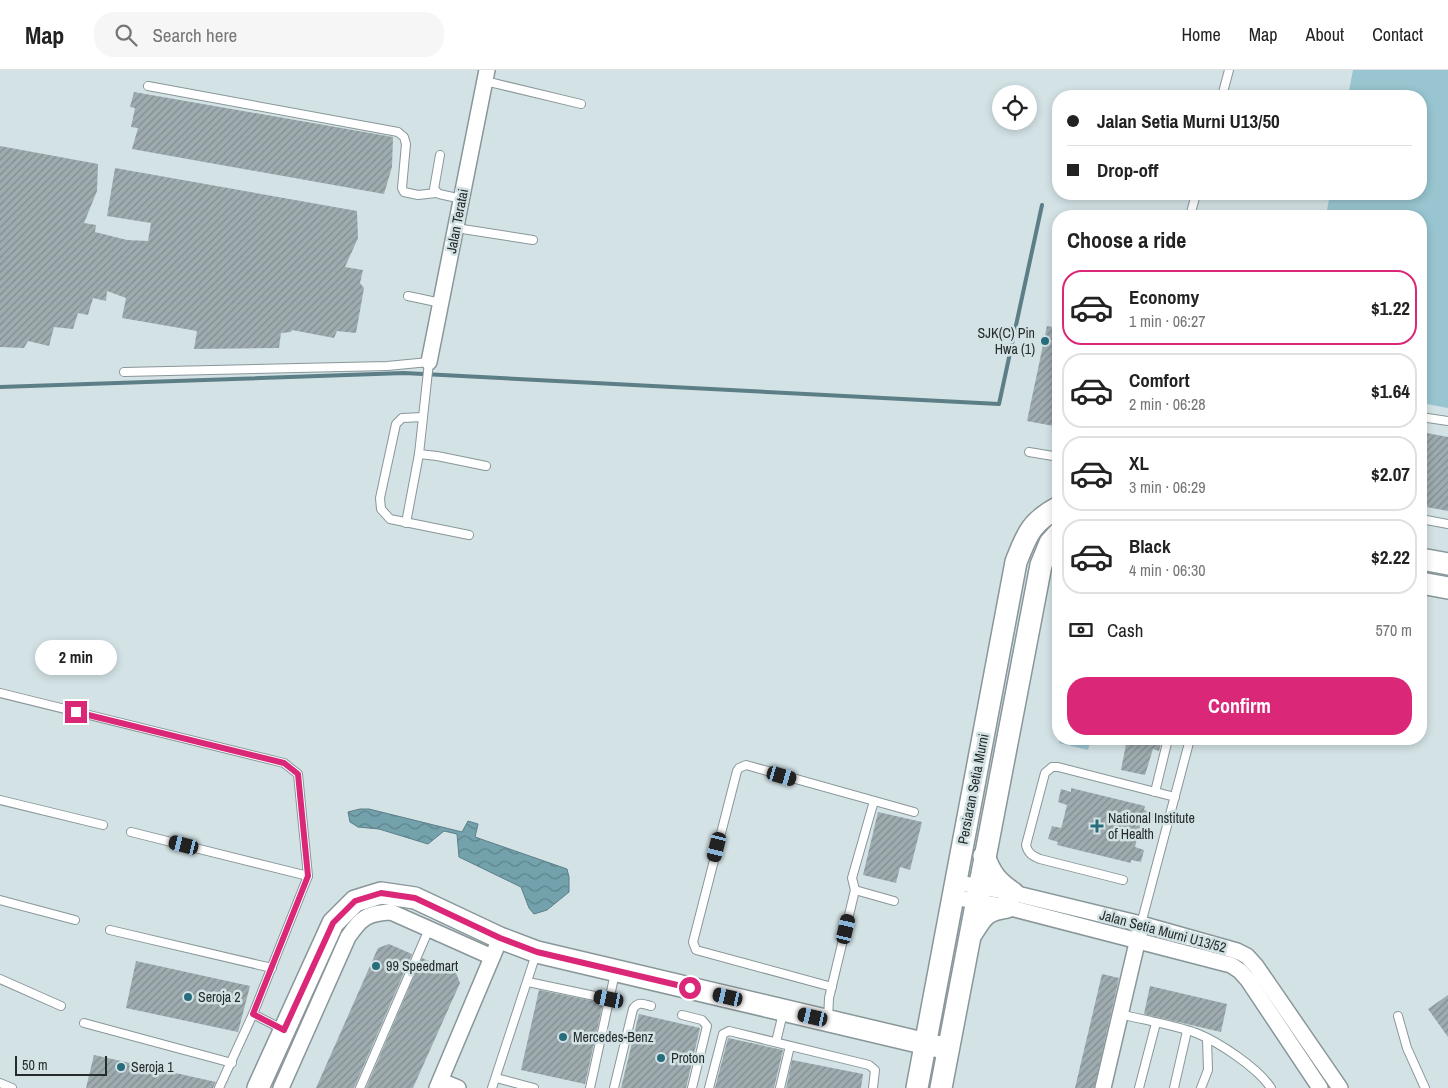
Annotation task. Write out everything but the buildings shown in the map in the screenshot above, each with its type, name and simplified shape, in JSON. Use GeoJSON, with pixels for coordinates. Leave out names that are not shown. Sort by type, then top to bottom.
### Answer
{"type":"FeatureCollection","features":[{"type":"Feature","properties":{"kind":"street","name":"Jalan Teratai"},"geometry":{"type":"LineString","coordinates":[[428,367],[486,76]]}},
{"type":"Feature","properties":{"kind":"street","name":"Persiaran Setia Murni"},"geometry":{"type":"LineString","coordinates":[[916,1088],[1016,562],[1026,534],[1043,515],[1052,510]]}},
{"type":"Feature","properties":{"kind":"street","name":"Persiaran Setia Murni"},"geometry":{"type":"LineString","coordinates":[[945,1083],[948,1049],[968,939],[1041,565],[1052,541]]}},
{"type":"Feature","properties":{"kind":"street"},"geometry":{"type":"LineString","coordinates":[[1427,560],[1448,564]]}},
{"type":"Feature","properties":{"kind":"street"},"geometry":{"type":"LineString","coordinates":[[1427,583],[1448,588]]}},
{"type":"Feature","properties":{"kind":"street"},"geometry":{"type":"LineString","coordinates":[[968,939],[986,912],[1010,900],[992,874],[984,856]]}},
{"type":"Feature","properties":{"kind":"street","name":"Jalan Setia Murni U13/52"},"geometry":{"type":"LineString","coordinates":[[954,889],[1142,924],[1220,945],[1247,956],[1340,1088]]}},
{"type":"Feature","properties":{"kind":"street"},"geometry":{"type":"LineString","coordinates":[[260,1088],[284,1030],[333,923],[355,901],[381,893],[415,898],[496,947]]}},
{"type":"Feature","properties":{"kind":"street","name":"Jalan Setia Murni U13/52"},"geometry":{"type":"LineString","coordinates":[[1010,900],[1138,940],[1231,965],[1240,971],[1316,1085]]}},
{"type":"Feature","properties":{"kind":"street"},"geometry":{"type":"LineString","coordinates":[[281,1088],[348,937],[359,922],[375,912],[390,912],[429,929],[496,947],[537,952],[948,1049]]}},
{"type":"Feature","properties":{"kind":"street"},"geometry":{"type":"LineString","coordinates":[[1103,1088],[1142,924]]}},
{"type":"Feature","properties":{"kind":"street"},"geometry":{"type":"LineString","coordinates":[[458,1088],[439,1084],[496,947]]}},
{"type":"Feature","properties":{"kind":"street"},"geometry":{"type":"LineString","coordinates":[[885,1034],[913,1023],[921,1014],[936,988]]}},
{"type":"Feature","properties":{"kind":"street"},"geometry":{"type":"LineString","coordinates":[[885,1034],[900,1045],[908,1054],[916,1088]]}},
{"type":"Feature","properties":{"kind":"lane"},"geometry":{"type":"LineString","coordinates":[[1224,90],[1229,70]]}},
{"type":"Feature","properties":{"kind":"lane"},"geometry":{"type":"LineString","coordinates":[[486,76],[581,104]]}},
{"type":"Feature","properties":{"kind":"lane"},"geometry":{"type":"LineString","coordinates":[[148,86],[398,132],[404,137],[406,144],[402,188],[404,192],[418,195],[436,193],[462,199]]}},
{"type":"Feature","properties":{"kind":"lane"},"geometry":{"type":"LineString","coordinates":[[436,193],[434,189],[440,154]]}},
{"type":"Feature","properties":{"kind":"lane"},"geometry":{"type":"LineString","coordinates":[[456,228],[533,240]]}},
{"type":"Feature","properties":{"kind":"lane"},"geometry":{"type":"LineString","coordinates":[[408,296],[441,303]]}},
{"type":"Feature","properties":{"kind":"lane"},"geometry":{"type":"LineString","coordinates":[[124,372],[387,366],[428,367],[419,454],[406,523]]}},
{"type":"Feature","properties":{"kind":"lane"},"geometry":{"type":"LineString","coordinates":[[423,417],[402,418],[396,424],[380,504],[384,514],[390,519],[470,535]]}},
{"type":"Feature","properties":{"kind":"lane"},"geometry":{"type":"LineString","coordinates":[[1427,418],[1448,421]]}},
{"type":"Feature","properties":{"kind":"lane"},"geometry":{"type":"LineString","coordinates":[[1029,452],[1052,456]]}},
{"type":"Feature","properties":{"kind":"lane"},"geometry":{"type":"LineString","coordinates":[[419,454],[486,466]]}},
{"type":"Feature","properties":{"kind":"lane"},"geometry":{"type":"LineString","coordinates":[[1427,520],[1448,524]]}},
{"type":"Feature","properties":{"kind":"lane"},"geometry":{"type":"LineString","coordinates":[[0,693],[284,763],[298,774],[308,876],[253,1014],[220,1088]]}},
{"type":"Feature","properties":{"kind":"lane"},"geometry":{"type":"LineString","coordinates":[[1155,792],[1167,745]]}},
{"type":"Feature","properties":{"kind":"lane"},"geometry":{"type":"LineString","coordinates":[[1142,924],[1188,745]]}},
{"type":"Feature","properties":{"kind":"lane"},"geometry":{"type":"LineString","coordinates":[[832,988],[696,950],[693,942],[736,771],[746,765],[914,812]]}},
{"type":"Feature","properties":{"kind":"lane"},"geometry":{"type":"LineString","coordinates":[[1123,880],[1031,855],[1026,845],[1043,776],[1047,770],[1058,767],[1175,798]]}},
{"type":"Feature","properties":{"kind":"lane"},"geometry":{"type":"LineString","coordinates":[[0,800],[103,825]]}},
{"type":"Feature","properties":{"kind":"lane"},"geometry":{"type":"LineString","coordinates":[[828,1020],[828,998],[855,890],[852,878],[874,801]]}},
{"type":"Feature","properties":{"kind":"lane"},"geometry":{"type":"LineString","coordinates":[[132,832],[308,876]]}},
{"type":"Feature","properties":{"kind":"lane"},"geometry":{"type":"LineString","coordinates":[[855,890],[894,900]]}},
{"type":"Feature","properties":{"kind":"lane"},"geometry":{"type":"LineString","coordinates":[[0,900],[75,920]]}},
{"type":"Feature","properties":{"kind":"lane"},"geometry":{"type":"LineString","coordinates":[[360,1088],[429,929]]}},
{"type":"Feature","properties":{"kind":"lane"},"geometry":{"type":"LineString","coordinates":[[110,930],[272,968]]}},
{"type":"Feature","properties":{"kind":"lane"},"geometry":{"type":"LineString","coordinates":[[492,1088],[537,952]]}},
{"type":"Feature","properties":{"kind":"lane"},"geometry":{"type":"LineString","coordinates":[[590,1088],[616,970]]}},
{"type":"Feature","properties":{"kind":"lane"},"geometry":{"type":"LineString","coordinates":[[0,979],[62,1006]]}},
{"type":"Feature","properties":{"kind":"lane"},"geometry":{"type":"LineString","coordinates":[[528,982],[609,999]]}},
{"type":"Feature","properties":{"kind":"lane"},"geometry":{"type":"LineString","coordinates":[[614,1088],[633,1009],[639,1003],[651,1006]]}},
{"type":"Feature","properties":{"kind":"lane"},"geometry":{"type":"LineString","coordinates":[[776,1042],[784,1010]]}},
{"type":"Feature","properties":{"kind":"lane"},"geometry":{"type":"LineString","coordinates":[[253,1014],[284,1030]]}},
{"type":"Feature","properties":{"kind":"lane"},"geometry":{"type":"LineString","coordinates":[[1120,1014],[1197,1033],[1257,1070],[1271,1088]]}},
{"type":"Feature","properties":{"kind":"lane"},"geometry":{"type":"LineString","coordinates":[[682,1015],[702,1020],[707,1026],[692,1088]]}},
{"type":"Feature","properties":{"kind":"lane"},"geometry":{"type":"LineString","coordinates":[[1398,1016],[1407,1048],[1425,1088]]}},
{"type":"Feature","properties":{"kind":"lane"},"geometry":{"type":"LineString","coordinates":[[84,1023],[232,1063]]}},
{"type":"Feature","properties":{"kind":"lane"},"geometry":{"type":"LineString","coordinates":[[1139,1088],[1156,1023]]}},
{"type":"Feature","properties":{"kind":"lane"},"geometry":{"type":"LineString","coordinates":[[709,1088],[723,1034],[729,1031],[868,1065],[875,1070],[873,1088]]}},
{"type":"Feature","properties":{"kind":"lane"},"geometry":{"type":"LineString","coordinates":[[1174,1088],[1187,1031]]}},
{"type":"Feature","properties":{"kind":"lane"},"geometry":{"type":"LineString","coordinates":[[1202,1088],[1208,1070],[1207,1039]]}},
{"type":"Feature","properties":{"kind":"lane"},"geometry":{"type":"LineString","coordinates":[[780,1088],[790,1046]]}},
{"type":"Feature","properties":{"kind":"lane"},"geometry":{"type":"LineString","coordinates":[[496,1078],[534,1088]]}},
{"type":"Feature","properties":{"kind":"lane"},"geometry":{"type":"LineString","coordinates":[[0,1083],[12,1088]]}},
{"type":"Feature","properties":{"kind":"shaded area"},"geometry":{"type":"Polygon","coordinates":[[[1353,70],[1448,70],[1448,408],[1427,404],[1427,210],[1327,210],[1329,200],[1427,200],[1427,90],[1349,90],[1353,70]]]}},
{"type":"Feature","properties":{"kind":"shaded area"},"geometry":{"type":"Polygon","coordinates":[[[1067,745],[1089,745],[1088,750],[1067,745]]]}},
{"type":"Feature","properties":{"kind":"water"},"geometry":{"type":"Polygon","coordinates":[[[369,809],[462,832],[468,821],[478,824],[475,837],[567,869],[569,892],[547,910],[534,914],[529,908],[521,887],[459,857],[457,834],[444,831],[428,844],[379,829],[358,827],[350,822],[348,812],[369,809]]]}},
{"type":"Feature","properties":{"kind":"waterway"},"geometry":{"type":"LineString","coordinates":[[0,387],[404,373],[999,404],[1042,205]]}},
{"type":"Feature","properties":{"kind":"place","name":"SJK(C) Pin Hwa (1)"},"geometry":{"type":"Point","coordinates":[1045,341]}},
{"type":"Feature","properties":{"kind":"place","name":"National Institute of Health"},"geometry":{"type":"Point","coordinates":[1097,826]}},
{"type":"Feature","properties":{"kind":"place","name":"99 Speedmart"},"geometry":{"type":"Point","coordinates":[376,966]}},
{"type":"Feature","properties":{"kind":"place","name":"Seroja 2"},"geometry":{"type":"Point","coordinates":[188,997]}},
{"type":"Feature","properties":{"kind":"place","name":"Mercedes-Benz"},"geometry":{"type":"Point","coordinates":[563,1037]}},
{"type":"Feature","properties":{"kind":"place","name":"Proton"},"geometry":{"type":"Point","coordinates":[661,1058]}},
{"type":"Feature","properties":{"kind":"place","name":"Seroja 1"},"geometry":{"type":"Point","coordinates":[121,1067]}},
{"type":"Feature","properties":{"kind":"route"},"geometry":{"type":"LineString","coordinates":[[76,712],[284,763],[298,774],[308,876],[253,1014],[284,1030],[333,923],[355,901],[381,893],[415,898],[500,938],[537,952],[690,988]]}}]}
